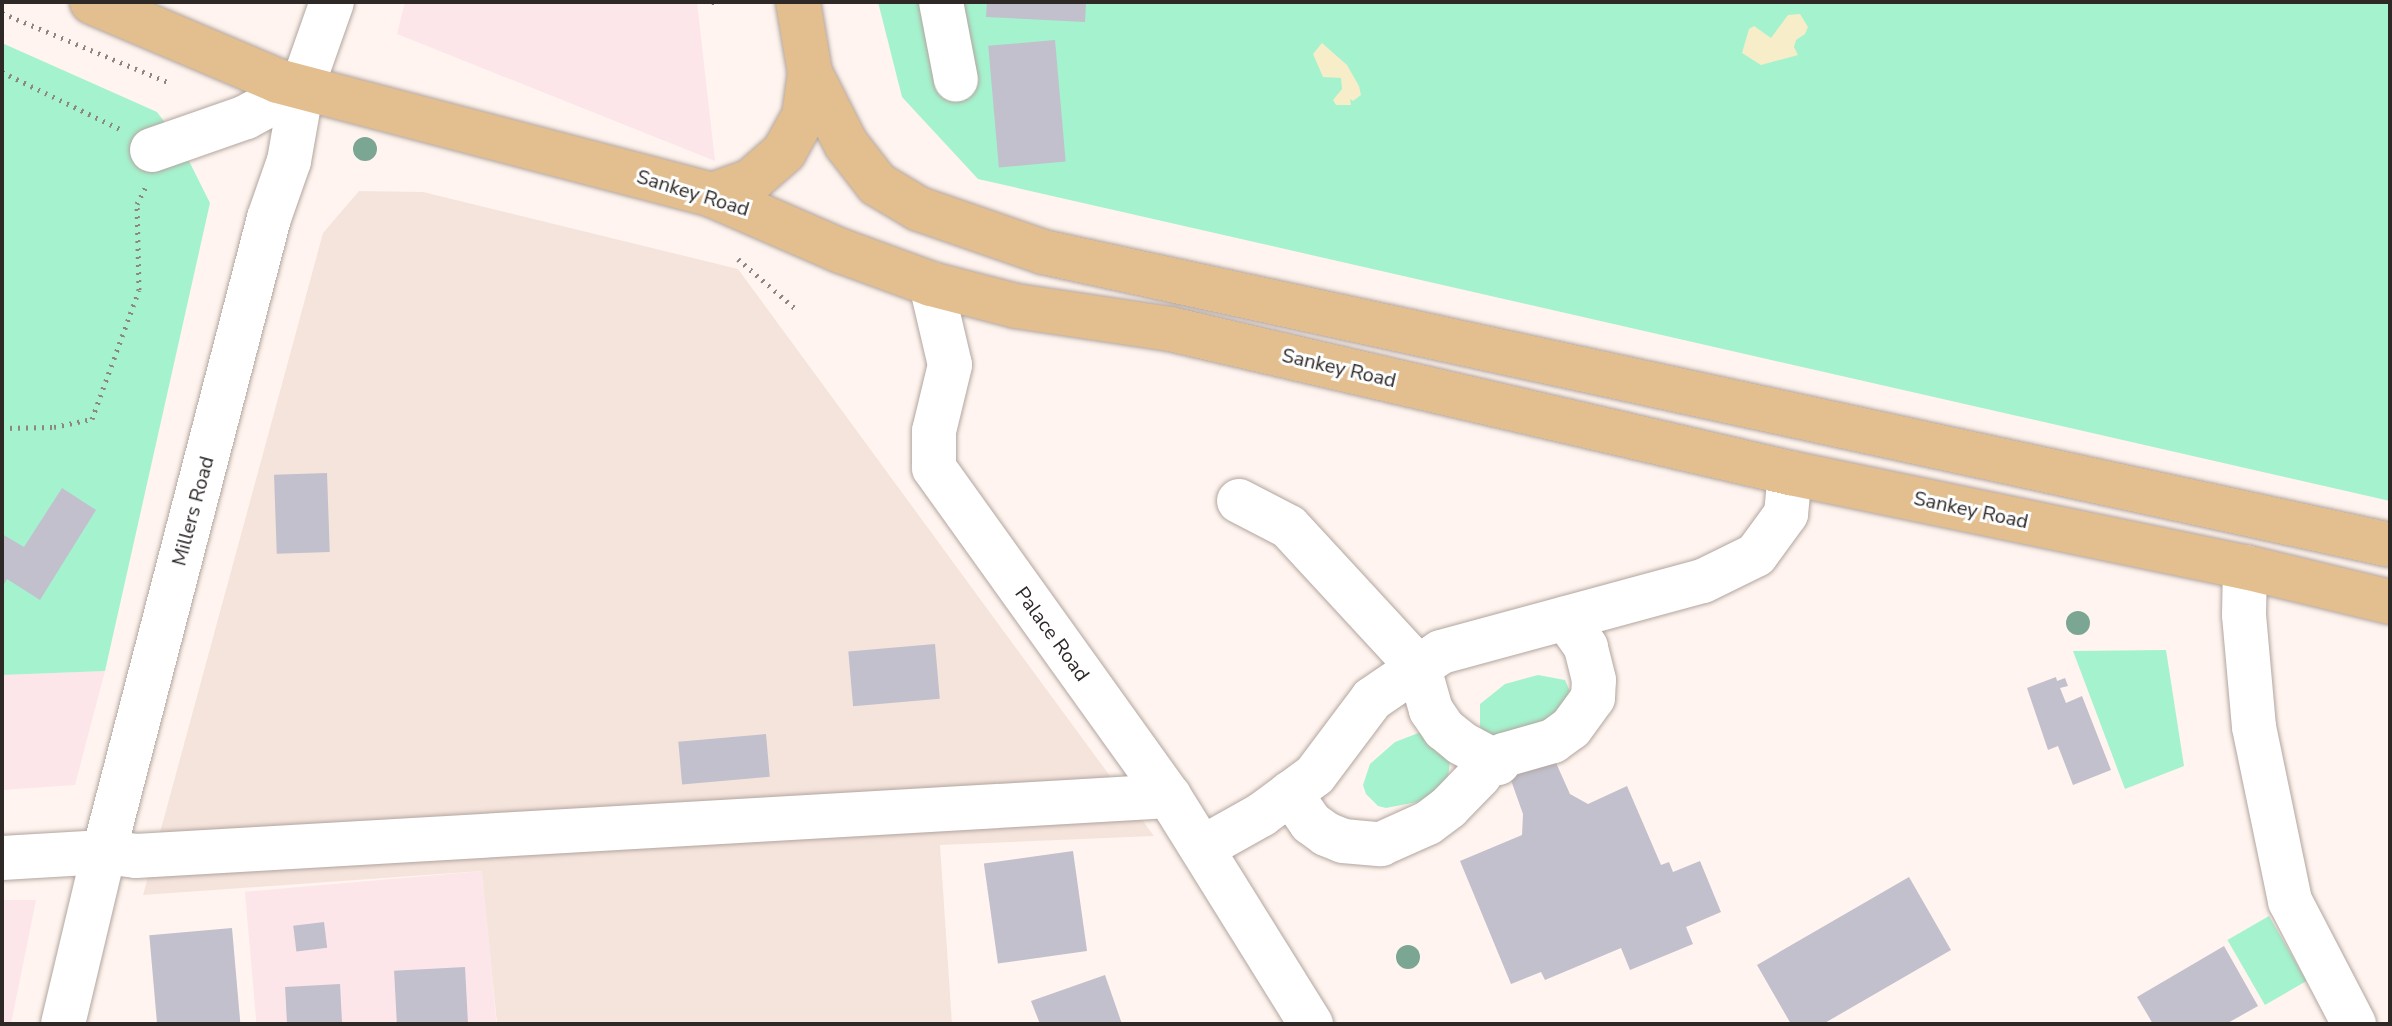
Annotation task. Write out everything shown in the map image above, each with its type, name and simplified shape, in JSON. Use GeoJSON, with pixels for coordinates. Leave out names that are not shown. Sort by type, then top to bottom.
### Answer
{"type":"FeatureCollection","features":[{"type":"Feature","properties":{"kind":"main road","name":"Sankey Road"},"geometry":{"type":"LineString","coordinates":[[92,2],[253,72],[712,195],[841,251],[931,284],[1016,306],[1170,329],[1790,473],[2245,567],[2390,602]]}},
{"type":"Feature","properties":{"kind":"main road"},"geometry":{"type":"LineString","coordinates":[[798,2],[810,73],[846,144],[877,184],[919,209],[1043,252],[2390,545]]}},
{"type":"Feature","properties":{"kind":"main road"},"geometry":{"type":"LineString","coordinates":[[712,195],[751,181],[784,152],[804,116],[810,73]]}},
{"type":"Feature","properties":{"kind":"main road","name":"Palace Road"},"geometry":{"type":"LineString","coordinates":[[919,209],[931,284]]}},
{"type":"Feature","properties":{"kind":"street","name":"Millers Road"},"geometry":{"type":"LineString","coordinates":[[63,1024],[104,852],[269,218],[289,161],[302,87],[332,2]]}},
{"type":"Feature","properties":{"kind":"street"},"geometry":{"type":"LineString","coordinates":[[941,2],[956,80]]}},
{"type":"Feature","properties":{"kind":"street"},"geometry":{"type":"LineString","coordinates":[[152,150],[246,117],[302,87]]}},
{"type":"Feature","properties":{"kind":"street","name":"Palace Road"},"geometry":{"type":"LineString","coordinates":[[931,284],[950,365],[934,431],[934,468],[1169,796],[1311,1024]]}},
{"type":"Feature","properties":{"kind":"street"},"geometry":{"type":"LineString","coordinates":[[1202,848],[1315,775],[1372,699],[1441,652],[1703,581],[1756,555],[1786,514],[1790,473]]}},
{"type":"Feature","properties":{"kind":"street"},"geometry":{"type":"LineString","coordinates":[[1239,501],[1289,527],[1419,668],[1431,710],[1444,729],[1461,743],[1498,763],[1504,755],[1553,741],[1571,728],[1593,698],[1591,663],[1578,632],[1566,618]]}},
{"type":"Feature","properties":{"kind":"street"},"geometry":{"type":"LineString","coordinates":[[2245,567],[2244,615],[2254,727],[2290,901],[2354,1024]]}},
{"type":"Feature","properties":{"kind":"street"},"geometry":{"type":"LineString","coordinates":[[1290,793],[1305,816],[1326,834],[1352,843],[1381,844],[1428,823],[1449,807],[1492,758]]}},
{"type":"Feature","properties":{"kind":"street"},"geometry":{"type":"LineString","coordinates":[[2,858],[104,852],[136,856],[1169,796]]}},
{"type":"Feature","properties":{"kind":"path"},"geometry":{"type":"LineString","coordinates":[[2,13],[170,83]]}},
{"type":"Feature","properties":{"kind":"path"},"geometry":{"type":"LineString","coordinates":[[2,72],[133,136],[152,150],[153,170],[137,204],[139,290],[92,419],[54,427],[2,428]]}},
{"type":"Feature","properties":{"kind":"path"},"geometry":{"type":"LineString","coordinates":[[738,259],[798,311]]}},
{"type":"Feature","properties":{"kind":"shaded area"},"geometry":{"type":"Polygon","coordinates":[[[405,2],[697,2],[715,161],[397,34],[405,2]]]}},
{"type":"Feature","properties":{"kind":"shaded area"},"geometry":{"type":"Polygon","coordinates":[[[359,191],[423,192],[738,269],[1154,836],[940,845],[952,1024],[497,1024],[482,871],[143,895],[323,233],[359,191]]]}},
{"type":"Feature","properties":{"kind":"shaded area"},"geometry":{"type":"Polygon","coordinates":[[[105,671],[75,785],[2,790],[2,675],[105,671]]]}},
{"type":"Feature","properties":{"kind":"shaded area"},"geometry":{"type":"Polygon","coordinates":[[[483,871],[496,1024],[256,1024],[245,892],[483,871]]]}},
{"type":"Feature","properties":{"kind":"shaded area"},"geometry":{"type":"Polygon","coordinates":[[[2,900],[36,900],[11,1024],[2,1024],[2,900]]]}},
{"type":"Feature","properties":{"kind":"green space"},"geometry":{"type":"Polygon","coordinates":[[[878,2],[2390,2],[2390,501],[978,179],[902,97],[878,2]]]}},
{"type":"Feature","properties":{"kind":"green space"},"geometry":{"type":"Polygon","coordinates":[[[2,43],[157,112],[179,141],[210,203],[105,671],[2,675],[2,43]]]}},
{"type":"Feature","properties":{"kind":"green space"},"geometry":{"type":"Polygon","coordinates":[[[2166,650],[2184,766],[2125,789],[2073,651],[2166,650]]]}},
{"type":"Feature","properties":{"kind":"green space"},"geometry":{"type":"Polygon","coordinates":[[[1538,675],[1565,680],[1575,703],[1518,741],[1488,736],[1480,727],[1480,704],[1505,684],[1538,675]]]}},
{"type":"Feature","properties":{"kind":"green space"},"geometry":{"type":"Polygon","coordinates":[[[1421,732],[1450,761],[1448,778],[1436,792],[1417,802],[1386,808],[1378,806],[1366,794],[1363,785],[1370,764],[1395,742],[1421,732]]]}},
{"type":"Feature","properties":{"kind":"green space"},"geometry":{"type":"Polygon","coordinates":[[[2269,916],[2306,981],[2265,1005],[2227,940],[2269,916]]]}},
{"type":"Feature","properties":{"kind":"sand"},"geometry":{"type":"Polygon","coordinates":[[[1800,14],[1808,27],[1805,34],[1796,40],[1794,47],[1798,55],[1761,65],[1742,53],[1749,29],[1754,26],[1771,38],[1788,15],[1800,14]]]}},
{"type":"Feature","properties":{"kind":"sand"},"geometry":{"type":"Polygon","coordinates":[[[1322,43],[1347,65],[1359,86],[1361,95],[1353,101],[1350,99],[1351,105],[1336,105],[1333,100],[1342,89],[1341,78],[1323,77],[1313,54],[1322,43]]]}},
{"type":"Feature","properties":{"kind":"building"},"geometry":{"type":"Polygon","coordinates":[[[987,2],[1086,2],[1085,22],[986,17],[987,2]]]}},
{"type":"Feature","properties":{"kind":"building"},"geometry":{"type":"Polygon","coordinates":[[[1055,40],[1066,162],[999,167],[988,46],[1055,40]]]}},
{"type":"Feature","properties":{"kind":"building"},"geometry":{"type":"Polygon","coordinates":[[[327,473],[330,552],[277,554],[274,475],[327,473]]]}},
{"type":"Feature","properties":{"kind":"building"},"geometry":{"type":"Polygon","coordinates":[[[62,488],[96,510],[40,600],[7,579],[2,588],[2,534],[24,547],[62,488]]]}},
{"type":"Feature","properties":{"kind":"building"},"geometry":{"type":"Polygon","coordinates":[[[935,644],[940,699],[853,706],[848,652],[935,644]]]}},
{"type":"Feature","properties":{"kind":"building"},"geometry":{"type":"Polygon","coordinates":[[[2056,677],[2057,681],[2065,678],[2068,686],[2060,688],[2066,703],[2082,696],[2111,770],[2073,785],[2058,746],[2048,750],[2027,688],[2056,677]]]}},
{"type":"Feature","properties":{"kind":"building"},"geometry":{"type":"Polygon","coordinates":[[[766,734],[770,777],[682,785],[678,742],[766,734]]]}},
{"type":"Feature","properties":{"kind":"building"},"geometry":{"type":"Polygon","coordinates":[[[1552,754],[1570,794],[1588,804],[1627,786],[1661,865],[1669,862],[1673,872],[1700,861],[1721,912],[1686,927],[1693,944],[1630,970],[1621,948],[1545,980],[1541,972],[1511,984],[1460,861],[1522,835],[1523,814],[1507,769],[1552,754]]]}},
{"type":"Feature","properties":{"kind":"building"},"geometry":{"type":"Polygon","coordinates":[[[1073,851],[1087,951],[998,964],[984,864],[1073,851]]]}},
{"type":"Feature","properties":{"kind":"building"},"geometry":{"type":"Polygon","coordinates":[[[1909,877],[1951,950],[1823,1024],[1791,1024],[1757,965],[1909,877]]]}},
{"type":"Feature","properties":{"kind":"building"},"geometry":{"type":"Polygon","coordinates":[[[324,922],[327,948],[296,952],[293,926],[324,922]]]}},
{"type":"Feature","properties":{"kind":"building"},"geometry":{"type":"Polygon","coordinates":[[[232,928],[240,1024],[157,1024],[149,935],[232,928]]]}},
{"type":"Feature","properties":{"kind":"building"},"geometry":{"type":"Polygon","coordinates":[[[2224,946],[2258,1006],[2226,1024],[2153,1024],[2137,997],[2224,946]]]}},
{"type":"Feature","properties":{"kind":"building"},"geometry":{"type":"Polygon","coordinates":[[[465,967],[468,1024],[397,1024],[394,971],[465,967]]]}},
{"type":"Feature","properties":{"kind":"building"},"geometry":{"type":"Polygon","coordinates":[[[1105,975],[1122,1024],[1040,1024],[1031,1001],[1105,975]]]}},
{"type":"Feature","properties":{"kind":"building"},"geometry":{"type":"Polygon","coordinates":[[[340,984],[342,1024],[287,1024],[285,987],[340,984]]]}}]}
